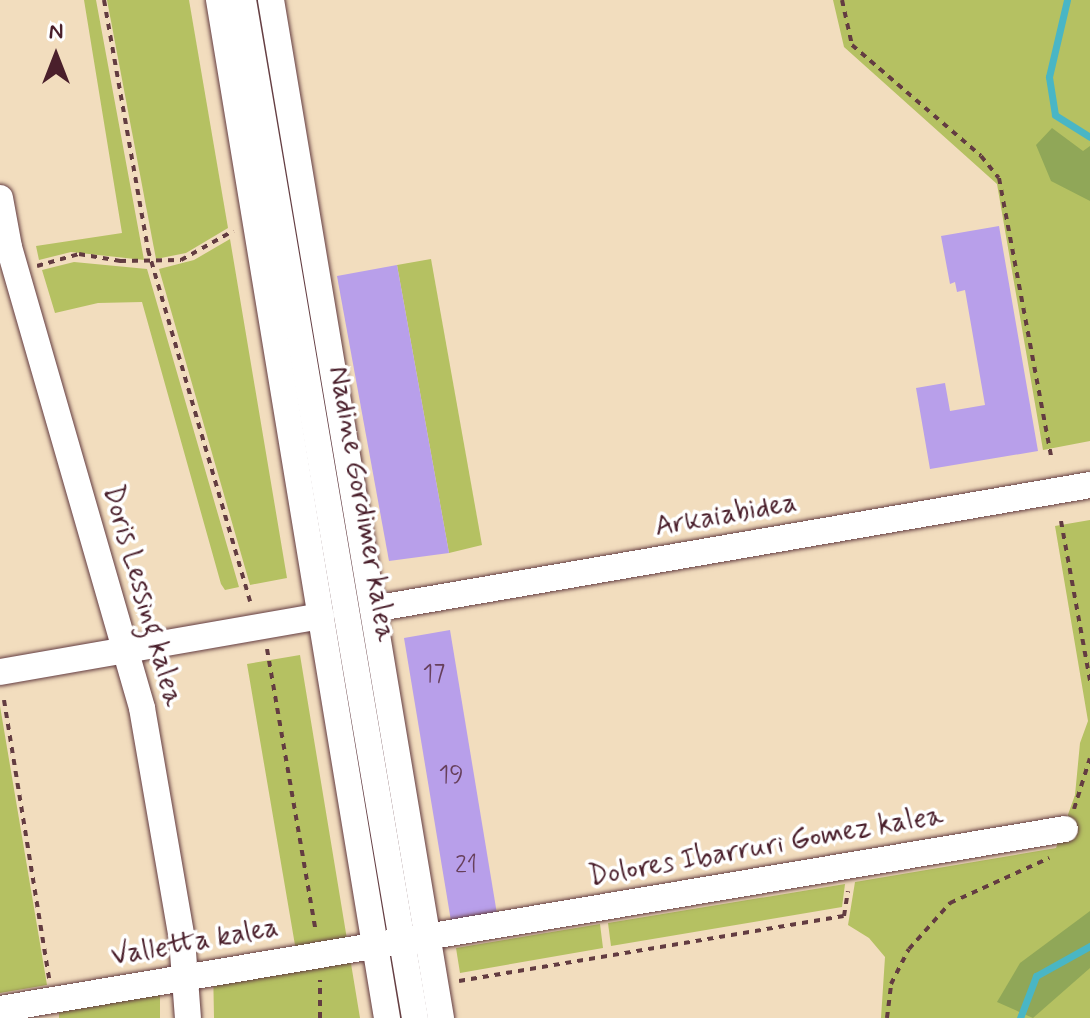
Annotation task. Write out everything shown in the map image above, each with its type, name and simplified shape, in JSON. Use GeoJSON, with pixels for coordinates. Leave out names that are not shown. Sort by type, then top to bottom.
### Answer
{"type":"FeatureCollection","features":[{"type":"Feature","properties":{"kind":"street","name":"Nadine Gordimer kalea"},"geometry":{"type":"LineString","coordinates":[[219,0],[321,616],[401,941],[435,985],[441,1018]]}},
{"type":"Feature","properties":{"kind":"street","name":"Nadine Gordimer kalea"},"geometry":{"type":"LineString","coordinates":[[243,0],[415,1018]]}},
{"type":"Feature","properties":{"kind":"street","name":"Nadine Gordimer kalea"},"geometry":{"type":"LineString","coordinates":[[271,0],[373,609],[401,941],[387,1018]]}},
{"type":"Feature","properties":{"kind":"street","name":"Doris Lessing kalea"},"geometry":{"type":"LineString","coordinates":[[0,198],[16,274],[142,708],[188,978],[188,1018]]}},
{"type":"Feature","properties":{"kind":"street","name":"Arkaiabidea"},"geometry":{"type":"LineString","coordinates":[[373,609],[1090,485]]}},
{"type":"Feature","properties":{"kind":"street"},"geometry":{"type":"LineString","coordinates":[[0,672],[321,616]]}},
{"type":"Feature","properties":{"kind":"street","name":"Dolores Ibarruri Gomez kalea"},"geometry":{"type":"LineString","coordinates":[[401,941],[853,865],[1062,842]]}},
{"type":"Feature","properties":{"kind":"street","name":"Valletta kalea"},"geometry":{"type":"LineString","coordinates":[[0,1009],[401,941]]}},
{"type":"Feature","properties":{"kind":"path"},"geometry":{"type":"LineString","coordinates":[[104,0],[152,263],[250,601]]}},
{"type":"Feature","properties":{"kind":"path"},"geometry":{"type":"LineString","coordinates":[[842,0],[852,45],[981,156],[999,178],[1051,456]]}},
{"type":"Feature","properties":{"kind":"path"},"geometry":{"type":"LineString","coordinates":[[16,274],[79,254],[152,263],[181,260],[233,231]]}},
{"type":"Feature","properties":{"kind":"path"},"geometry":{"type":"LineString","coordinates":[[1061,521],[1090,681]]}},
{"type":"Feature","properties":{"kind":"path"},"geometry":{"type":"LineString","coordinates":[[263,626],[320,954],[320,1018]]}},
{"type":"Feature","properties":{"kind":"path"},"geometry":{"type":"LineString","coordinates":[[4,700],[53,1000]]}},
{"type":"Feature","properties":{"kind":"path"},"geometry":{"type":"LineString","coordinates":[[887,1018],[891,984],[909,949],[950,903],[1062,842],[1086,783],[1090,758]]}},
{"type":"Feature","properties":{"kind":"path"},"geometry":{"type":"LineString","coordinates":[[435,985],[844,916],[853,865]]}},
{"type":"Feature","properties":{"kind":"green space"},"geometry":{"type":"Polygon","coordinates":[[[84,0],[96,0],[144,260],[71,252],[39,260],[36,246],[122,233],[84,0]]]}},
{"type":"Feature","properties":{"kind":"green space"},"geometry":{"type":"Polygon","coordinates":[[[107,0],[189,0],[228,228],[186,253],[156,259],[107,0]]]}},
{"type":"Feature","properties":{"kind":"green space"},"geometry":{"type":"Polygon","coordinates":[[[833,0],[1090,0],[1090,441],[1043,450],[997,184],[844,47],[833,0]]]}},
{"type":"Feature","properties":{"kind":"green space"},"geometry":{"type":"Polygon","coordinates":[[[1052,128],[1083,151],[1090,146],[1090,201],[1051,181],[1036,145],[1052,128]]]}},
{"type":"Feature","properties":{"kind":"green space"},"geometry":{"type":"Polygon","coordinates":[[[230,239],[287,578],[250,585],[159,269],[194,260],[230,239]]]}},
{"type":"Feature","properties":{"kind":"green space"},"geometry":{"type":"Polygon","coordinates":[[[431,259],[482,545],[449,553],[397,265],[431,259]]]}},
{"type":"Feature","properties":{"kind":"green space"},"geometry":{"type":"Polygon","coordinates":[[[74,262],[147,269],[239,587],[225,590],[221,584],[142,302],[98,303],[55,313],[42,270],[74,262]]]}},
{"type":"Feature","properties":{"kind":"green space"},"geometry":{"type":"Polygon","coordinates":[[[1090,520],[1090,1018],[881,1018],[885,957],[869,938],[848,925],[855,882],[1056,848],[1075,795],[1080,743],[1088,721],[1055,526],[1090,520]]]}},
{"type":"Feature","properties":{"kind":"green space"},"geometry":{"type":"Polygon","coordinates":[[[300,655],[360,1018],[214,1018],[213,966],[296,951],[247,664],[300,655]]]}},
{"type":"Feature","properties":{"kind":"green space"},"geometry":{"type":"Polygon","coordinates":[[[0,706],[47,985],[0,993],[0,706]]]}},
{"type":"Feature","properties":{"kind":"green space"},"geometry":{"type":"Polygon","coordinates":[[[845,884],[842,907],[611,946],[608,923],[845,884]]]}},
{"type":"Feature","properties":{"kind":"green space"},"geometry":{"type":"Polygon","coordinates":[[[1090,911],[1090,968],[1033,1018],[997,1002],[1020,963],[1090,911]]]}},
{"type":"Feature","properties":{"kind":"green space"},"geometry":{"type":"Polygon","coordinates":[[[600,924],[603,948],[460,973],[456,948],[600,924]]]}},
{"type":"Feature","properties":{"kind":"green space"},"geometry":{"type":"Polygon","coordinates":[[[160,990],[160,1018],[59,1018],[59,1008],[160,990]]]}},
{"type":"Feature","properties":{"kind":"building"},"geometry":{"type":"Polygon","coordinates":[[[999,226],[1038,451],[930,469],[916,388],[945,383],[950,411],[985,405],[965,290],[957,292],[955,282],[950,284],[941,236],[999,226]]]}},
{"type":"Feature","properties":{"kind":"building"},"geometry":{"type":"Polygon","coordinates":[[[397,265],[449,553],[389,561],[337,276],[397,265]]]}},
{"type":"Feature","properties":{"kind":"building"},"geometry":{"type":"Polygon","coordinates":[[[450,630],[497,914],[451,921],[404,638],[450,630]]]}},
{"type":"Feature","properties":{"kind":"waterway"},"geometry":{"type":"LineString","coordinates":[[1067,0],[1049,77],[1055,115],[1090,137]]}},
{"type":"Feature","properties":{"kind":"waterway"},"geometry":{"type":"LineString","coordinates":[[1020,1018],[1036,976],[1090,946]]}}]}
